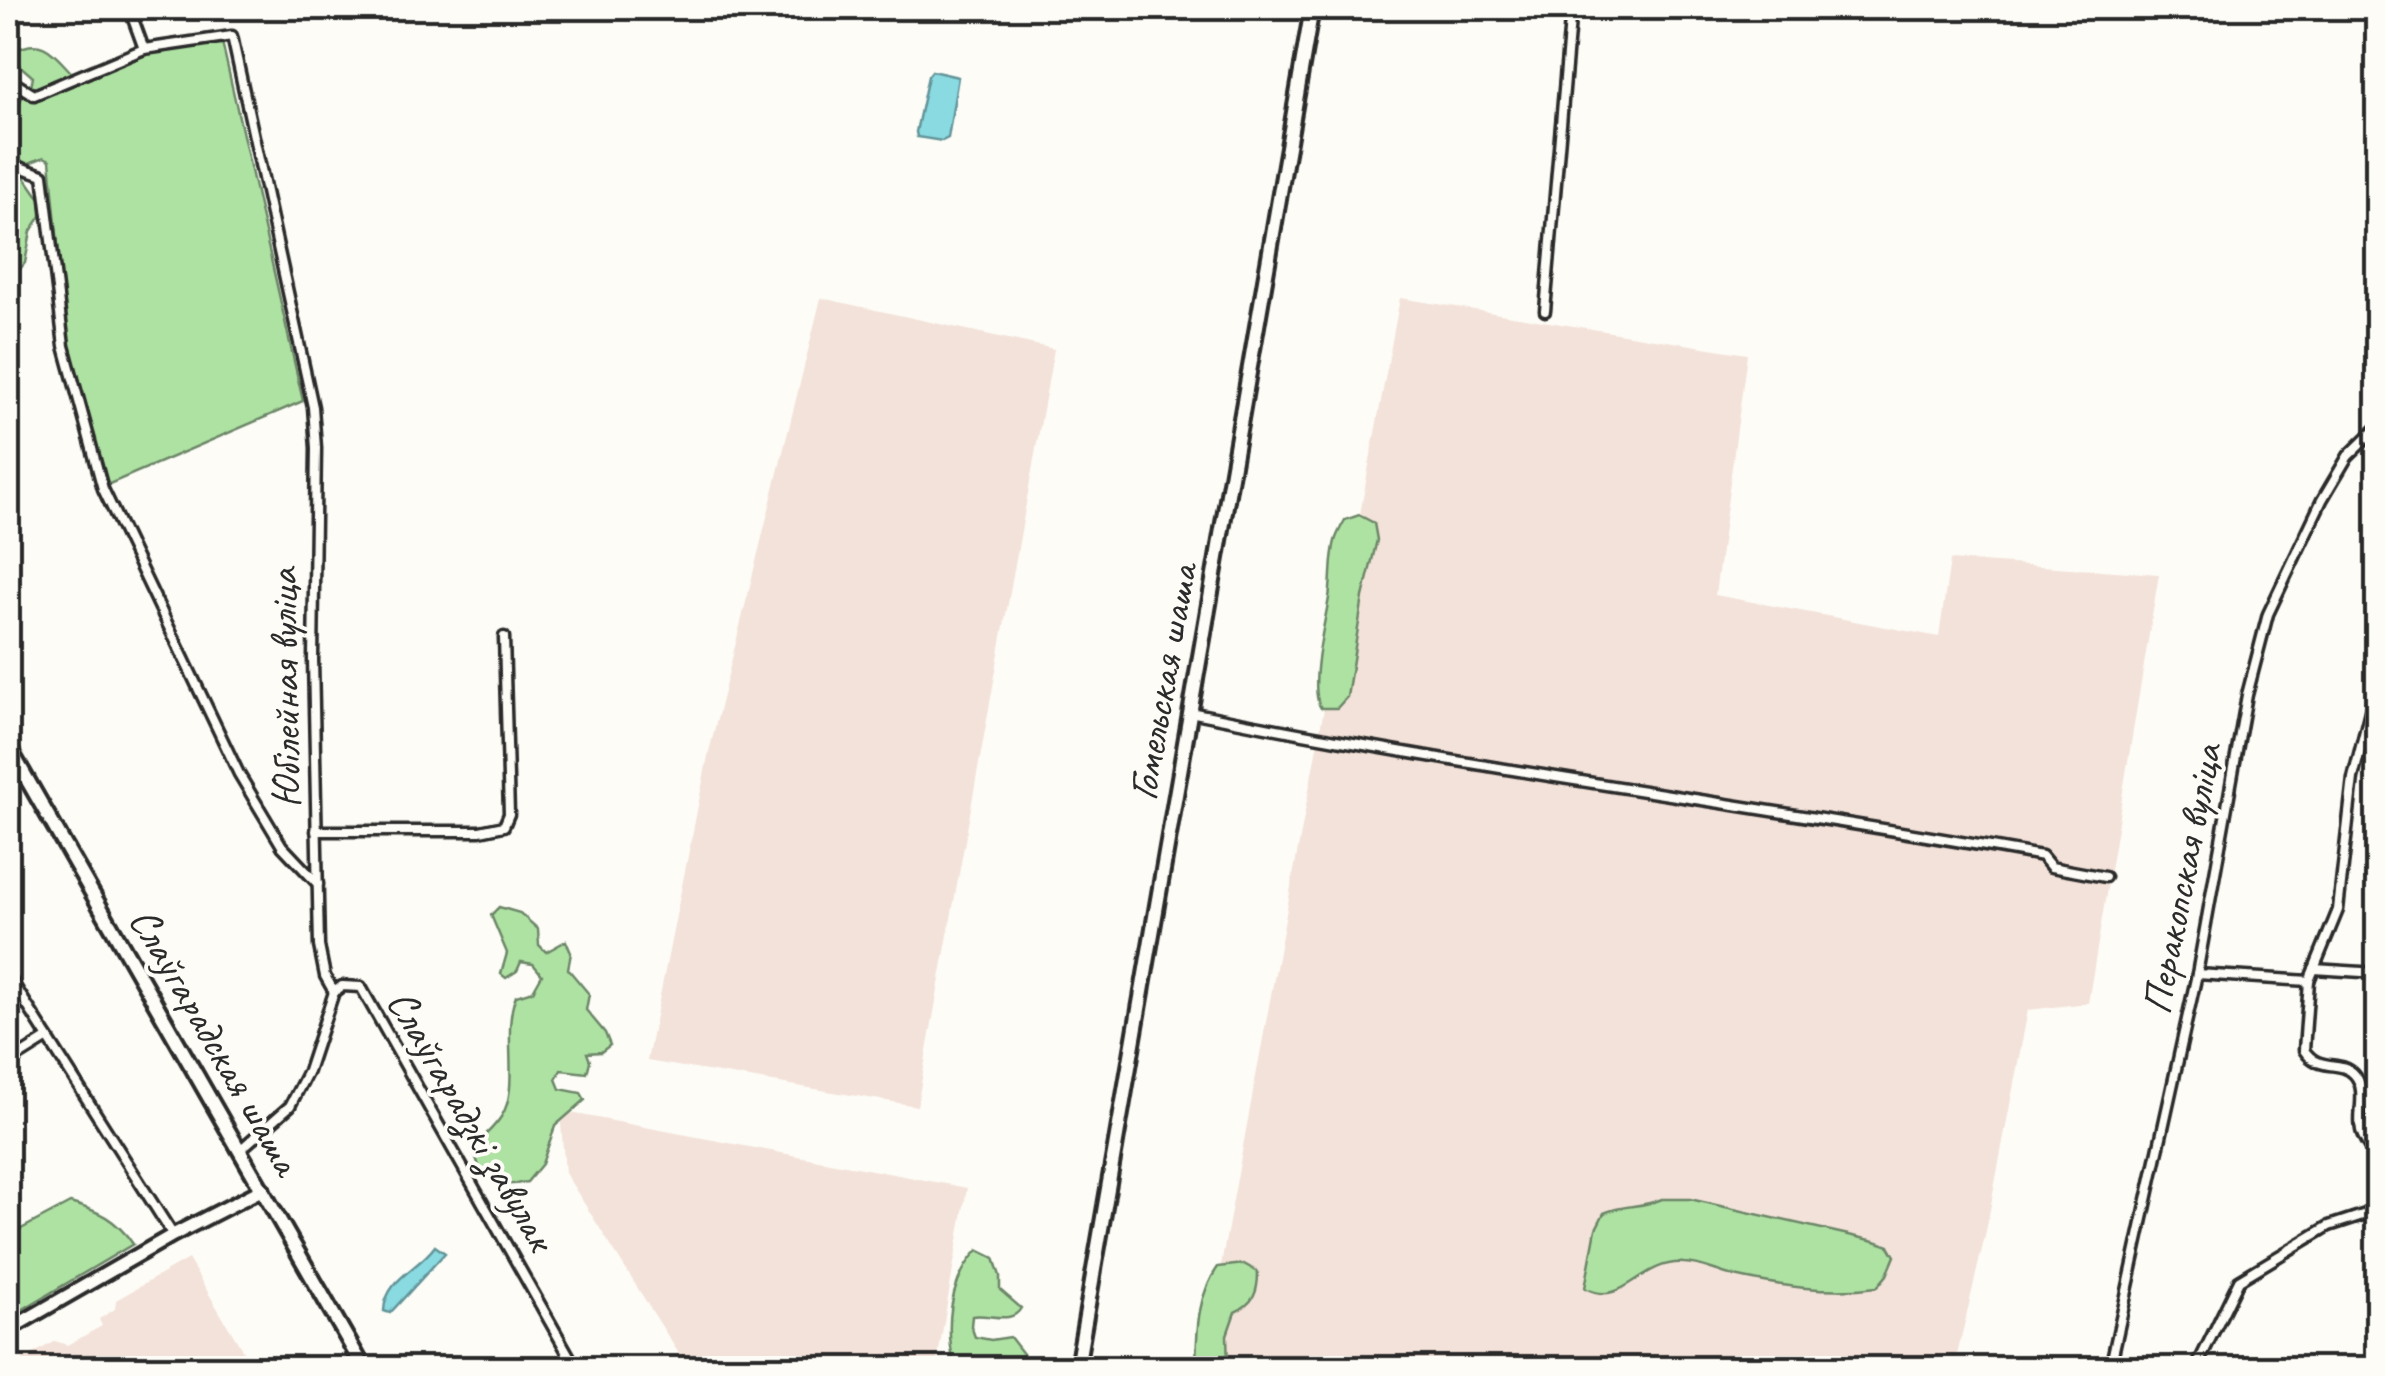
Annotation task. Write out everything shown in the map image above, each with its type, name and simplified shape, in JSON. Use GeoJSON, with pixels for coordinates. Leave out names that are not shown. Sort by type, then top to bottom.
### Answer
{"type":"FeatureCollection","features":[{"type":"Feature","properties":{"kind":"main road","name":"Гомельская шаша"},"geometry":{"type":"LineString","coordinates":[[1078,1368],[1312,8]]}},
{"type":"Feature","properties":{"kind":"main road","name":"Слаўгарадская шаша"},"geometry":{"type":"LineString","coordinates":[[8,746],[364,1368]]}},
{"type":"Feature","properties":{"kind":"main road"},"geometry":{"type":"LineString","coordinates":[[8,1330],[173,1235],[263,1189]]}},
{"type":"Feature","properties":{"kind":"street"},"geometry":{"type":"LineString","coordinates":[[8,79],[34,95],[144,50],[129,8]]}},
{"type":"Feature","properties":{"kind":"street"},"geometry":{"type":"LineString","coordinates":[[1545,311],[1571,8]]}},
{"type":"Feature","properties":{"kind":"street","name":"Юбілейная вуліца"},"geometry":{"type":"LineString","coordinates":[[144,50],[232,36],[313,407],[319,946],[334,992]]}},
{"type":"Feature","properties":{"kind":"street"},"geometry":{"type":"LineString","coordinates":[[8,164],[43,174],[64,346],[103,489],[240,774],[282,846],[318,884]]}},
{"type":"Feature","properties":{"kind":"street","name":"Перакопская вуліца"},"geometry":{"type":"LineString","coordinates":[[2110,1368],[2197,974],[2246,696],[2268,614],[2322,500],[2348,456],[2378,426]]}},
{"type":"Feature","properties":{"kind":"street"},"geometry":{"type":"LineString","coordinates":[[316,830],[480,830],[504,826],[509,814],[504,637]]}},
{"type":"Feature","properties":{"kind":"street"},"geometry":{"type":"LineString","coordinates":[[2378,679],[2353,778],[2338,910],[2310,981],[2304,1050],[2314,1062],[2348,1069],[2356,1076],[2361,1097],[2361,1132],[2378,1159]]}},
{"type":"Feature","properties":{"kind":"street"},"geometry":{"type":"LineString","coordinates":[[1190,712],[1662,795],[1827,818],[2042,856],[2050,867],[2106,878]]}},
{"type":"Feature","properties":{"kind":"street"},"geometry":{"type":"LineString","coordinates":[[2314,969],[2378,974]]}},
{"type":"Feature","properties":{"kind":"street"},"geometry":{"type":"LineString","coordinates":[[2197,974],[2310,981]]}},
{"type":"Feature","properties":{"kind":"street"},"geometry":{"type":"LineString","coordinates":[[8,975],[173,1235]]}},
{"type":"Feature","properties":{"kind":"street","name":"Слаўгарадзкі завулак"},"geometry":{"type":"LineString","coordinates":[[240,1150],[290,1106],[308,1071],[334,992],[342,986],[362,987],[576,1368]]}},
{"type":"Feature","properties":{"kind":"street"},"geometry":{"type":"LineString","coordinates":[[8,1063],[48,1038]]}},
{"type":"Feature","properties":{"kind":"street"},"geometry":{"type":"LineString","coordinates":[[2196,1368],[2239,1280],[2329,1226],[2378,1210]]}},
{"type":"Feature","properties":{"kind":"street"},"geometry":{"type":"LineString","coordinates":[[2368,1368],[2378,1360]]}},
{"type":"Feature","properties":{"kind":"shaded area"},"geometry":{"type":"Polygon","coordinates":[[[821,298],[1054,349],[917,1106],[647,1061],[708,756],[821,298]]]}},
{"type":"Feature","properties":{"kind":"shaded area"},"geometry":{"type":"Polygon","coordinates":[[[1400,298],[1747,354],[1715,595],[1939,637],[1950,560],[2159,574],[2088,1003],[2028,1010],[1985,1236],[1954,1368],[1202,1368],[1400,298]]]}},
{"type":"Feature","properties":{"kind":"shaded area"},"geometry":{"type":"Polygon","coordinates":[[[560,1111],[967,1188],[936,1368],[688,1368],[565,1173],[560,1111]]]}},
{"type":"Feature","properties":{"kind":"shaded area"},"geometry":{"type":"Polygon","coordinates":[[[188,1259],[253,1368],[9,1368],[55,1341],[67,1345],[102,1326],[99,1319],[115,1309],[116,1300],[188,1259]]]}},
{"type":"Feature","properties":{"kind":"green space"},"geometry":{"type":"Polygon","coordinates":[[[222,42],[303,401],[107,485],[67,341],[50,160],[44,157],[29,163],[24,176],[40,199],[41,216],[31,231],[25,263],[14,276],[8,296],[8,137],[33,77],[18,64],[15,51],[25,46],[42,47],[75,76],[87,78],[156,51],[222,42]]]}},
{"type":"Feature","properties":{"kind":"green space"},"geometry":{"type":"Polygon","coordinates":[[[1359,515],[1374,523],[1377,540],[1363,597],[1347,697],[1337,708],[1321,708],[1317,699],[1317,671],[1333,548],[1345,520],[1359,515]]]}},
{"type":"Feature","properties":{"kind":"green space"},"geometry":{"type":"Polygon","coordinates":[[[499,907],[520,913],[538,929],[539,945],[546,952],[566,941],[571,953],[568,969],[589,994],[586,1010],[610,1045],[601,1052],[587,1053],[587,1073],[561,1070],[556,1079],[560,1089],[581,1093],[585,1100],[555,1126],[542,1164],[527,1182],[506,1184],[485,1176],[474,1148],[507,1105],[510,1026],[516,996],[533,991],[542,975],[533,964],[521,962],[517,971],[506,978],[501,974],[507,953],[491,915],[499,907]]]}},
{"type":"Feature","properties":{"kind":"green space"},"geometry":{"type":"Polygon","coordinates":[[[1662,1199],[1690,1199],[1875,1241],[1889,1246],[1895,1256],[1877,1287],[1858,1289],[1785,1285],[1684,1263],[1655,1269],[1611,1293],[1585,1288],[1596,1229],[1604,1213],[1662,1199]]]}},
{"type":"Feature","properties":{"kind":"green space"},"geometry":{"type":"Polygon","coordinates":[[[70,1203],[106,1217],[133,1244],[8,1318],[8,1236],[70,1203]]]}},
{"type":"Feature","properties":{"kind":"green space"},"geometry":{"type":"Polygon","coordinates":[[[978,1250],[994,1258],[1000,1290],[1021,1308],[1006,1317],[972,1316],[975,1337],[1010,1337],[1034,1368],[955,1368],[951,1306],[960,1276],[978,1250]]]}},
{"type":"Feature","properties":{"kind":"green space"},"geometry":{"type":"Polygon","coordinates":[[[1244,1264],[1258,1272],[1257,1286],[1251,1301],[1235,1312],[1227,1335],[1228,1368],[1196,1368],[1199,1316],[1205,1291],[1218,1267],[1244,1264]]]}},
{"type":"Feature","properties":{"kind":"water"},"geometry":{"type":"Polygon","coordinates":[[[932,71],[958,77],[948,138],[942,141],[917,137],[916,132],[932,71]]]}},
{"type":"Feature","properties":{"kind":"water"},"geometry":{"type":"Polygon","coordinates":[[[435,1246],[445,1253],[390,1313],[384,1311],[396,1282],[435,1246]]]}}]}
